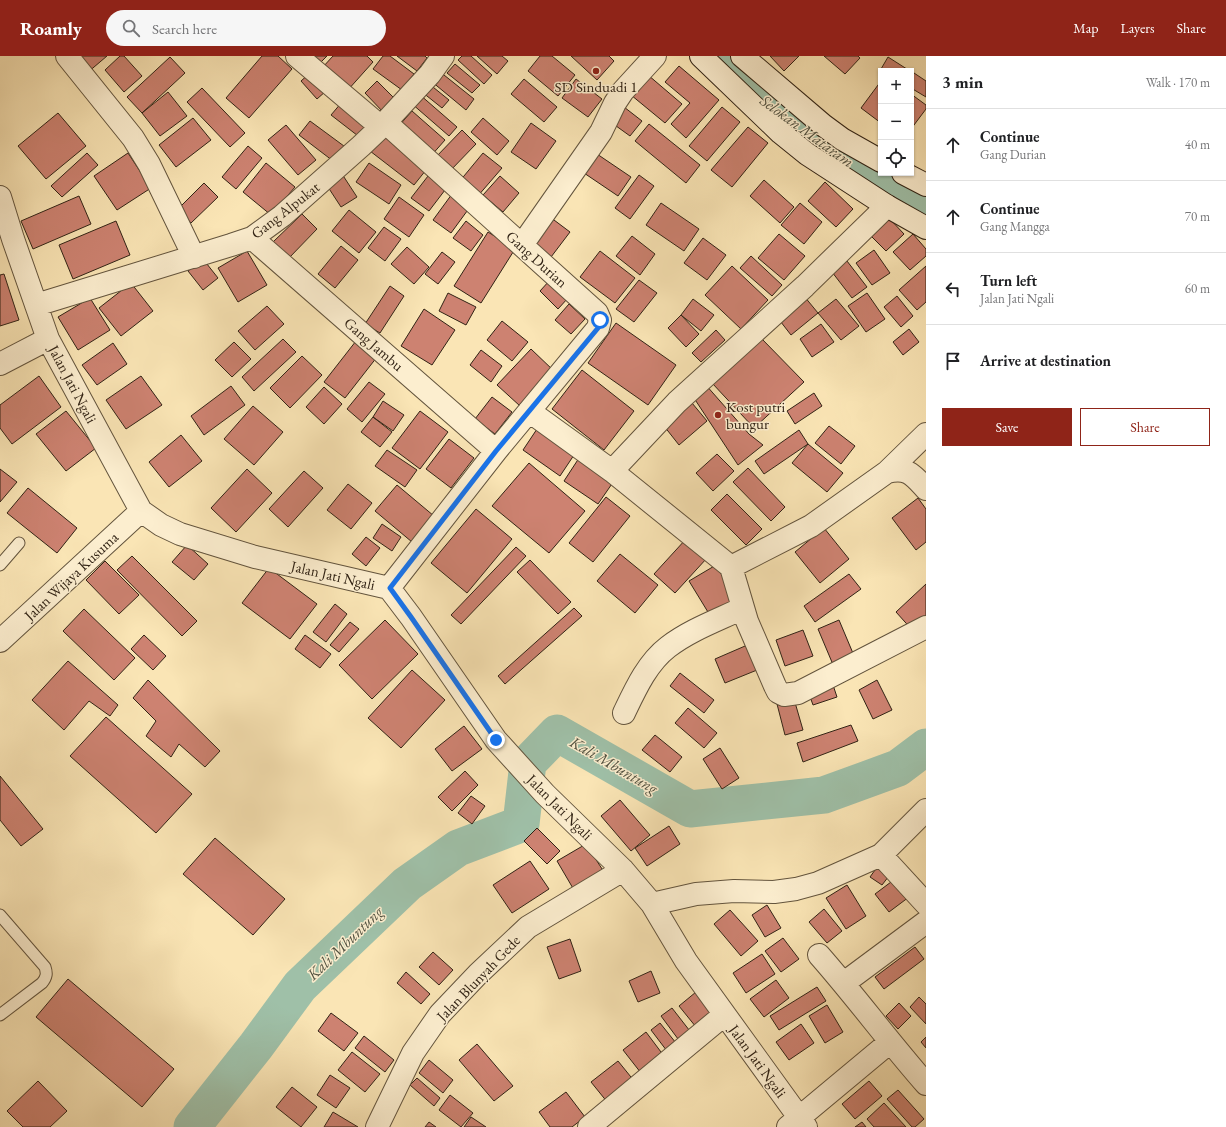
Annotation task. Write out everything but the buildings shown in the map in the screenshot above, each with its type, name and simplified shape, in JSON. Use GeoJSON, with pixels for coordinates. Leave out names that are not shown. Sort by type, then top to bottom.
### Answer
{"type":"FeatureCollection","features":[{"type":"Feature","properties":{"kind":"street"},"geometry":{"type":"LineString","coordinates":[[67,56],[132,138],[150,164],[194,257]]}},
{"type":"Feature","properties":{"kind":"street","name":"Gang Durian"},"geometry":{"type":"LineString","coordinates":[[297,56],[383,124],[522,245],[597,313],[600,320],[598,328],[529,411]]}},
{"type":"Feature","properties":{"kind":"street","name":"Gang Alpukat"},"geometry":{"type":"LineString","coordinates":[[36,304],[194,257],[252,238],[282,216],[383,124],[430,74],[443,56]]}},
{"type":"Feature","properties":{"kind":"street"},"geometry":{"type":"LineString","coordinates":[[522,245],[601,132],[615,103],[623,91],[655,56]]}},
{"type":"Feature","properties":{"kind":"street"},"geometry":{"type":"LineString","coordinates":[[701,56],[786,138],[807,154],[887,206],[926,228]]}},
{"type":"Feature","properties":{"kind":"street"},"geometry":{"type":"LineString","coordinates":[[744,56],[823,125],[842,139],[878,159]]}},
{"type":"Feature","properties":{"kind":"street"},"geometry":{"type":"LineString","coordinates":[[910,176],[926,185]]}},
{"type":"Feature","properties":{"kind":"street","name":"Jalan Jati Ngali"},"geometry":{"type":"LineString","coordinates":[[0,197],[6,242],[36,304],[48,339],[141,511],[161,525],[180,534],[248,555],[390,588],[496,740],[545,794],[623,870],[652,904],[686,962],[798,1124]]}},
{"type":"Feature","properties":{"kind":"street"},"geometry":{"type":"LineString","coordinates":[[612,471],[677,402],[805,286],[887,206]]}},
{"type":"Feature","properties":{"kind":"street","name":"Gang Jambu"},"geometry":{"type":"LineString","coordinates":[[252,238],[496,451]]}},
{"type":"Feature","properties":{"kind":"street"},"geometry":{"type":"LineString","coordinates":[[0,364],[48,339]]}},
{"type":"Feature","properties":{"kind":"street"},"geometry":{"type":"LineString","coordinates":[[390,588],[496,451],[529,411],[612,471],[731,568],[743,608],[758,649],[778,692],[784,695],[798,693],[926,627]]}},
{"type":"Feature","properties":{"kind":"street"},"geometry":{"type":"LineString","coordinates":[[731,568],[810,526],[887,472],[926,434]]}},
{"type":"Feature","properties":{"kind":"street"},"geometry":{"type":"LineString","coordinates":[[887,472],[903,470],[913,475],[926,489]]}},
{"type":"Feature","properties":{"kind":"street","name":"Jalan Wijaya Kusuma"},"geometry":{"type":"LineString","coordinates":[[0,641],[141,511]]}},
{"type":"Feature","properties":{"kind":"street"},"geometry":{"type":"LineString","coordinates":[[624,713],[636,687],[652,664],[668,647],[687,635],[743,608]]}},
{"type":"Feature","properties":{"kind":"street"},"geometry":{"type":"LineString","coordinates":[[652,904],[696,894],[734,891],[774,892],[796,889],[818,883],[881,855],[926,810]]}},
{"type":"Feature","properties":{"kind":"street"},"geometry":{"type":"LineString","coordinates":[[881,855],[926,904]]}},
{"type":"Feature","properties":{"kind":"street","name":"Jalan Blunyah Gede"},"geometry":{"type":"LineString","coordinates":[[377,1127],[413,1053],[440,1014],[478,974],[528,927],[623,870]]}},
{"type":"Feature","properties":{"kind":"street"},"geometry":{"type":"LineString","coordinates":[[844,984],[926,922]]}},
{"type":"Feature","properties":{"kind":"street"},"geometry":{"type":"LineString","coordinates":[[819,955],[926,1084]]}},
{"type":"Feature","properties":{"kind":"street"},"geometry":{"type":"LineString","coordinates":[[589,1127],[724,1015]]}},
{"type":"Feature","properties":{"kind":"street"},"geometry":{"type":"LineString","coordinates":[[798,1124],[890,1042]]}},
{"type":"Feature","properties":{"kind":"lane"},"geometry":{"type":"LineString","coordinates":[[0,565],[18,543]]}},
{"type":"Feature","properties":{"kind":"lane"},"geometry":{"type":"LineString","coordinates":[[0,915],[45,967],[47,972],[46,978],[42,983],[0,1015]]}},
{"type":"Feature","properties":{"kind":"waterway","name":"Selokan Mataram"},"geometry":{"type":"LineString","coordinates":[[717,56],[757,97],[832,153],[926,207]]}},
{"type":"Feature","properties":{"kind":"waterway","name":"Kali Mbuntung"},"geometry":{"type":"LineString","coordinates":[[192,1127],[256,1046],[300,986],[407,884],[458,848],[521,824],[528,763],[557,733],[690,809],[824,795],[898,768],[926,747]]}},
{"type":"Feature","properties":{"kind":"place","name":"SD Sinduadi 1"},"geometry":{"type":"Point","coordinates":[596,71]}},
{"type":"Feature","properties":{"kind":"place","name":"Kost putri bungur"},"geometry":{"type":"Point","coordinates":[718,415]}},
{"type":"Feature","properties":{"kind":"route"},"geometry":{"type":"LineString","coordinates":[[496,740],[390,588],[496,451],[598,328],[600,320]]}}]}
